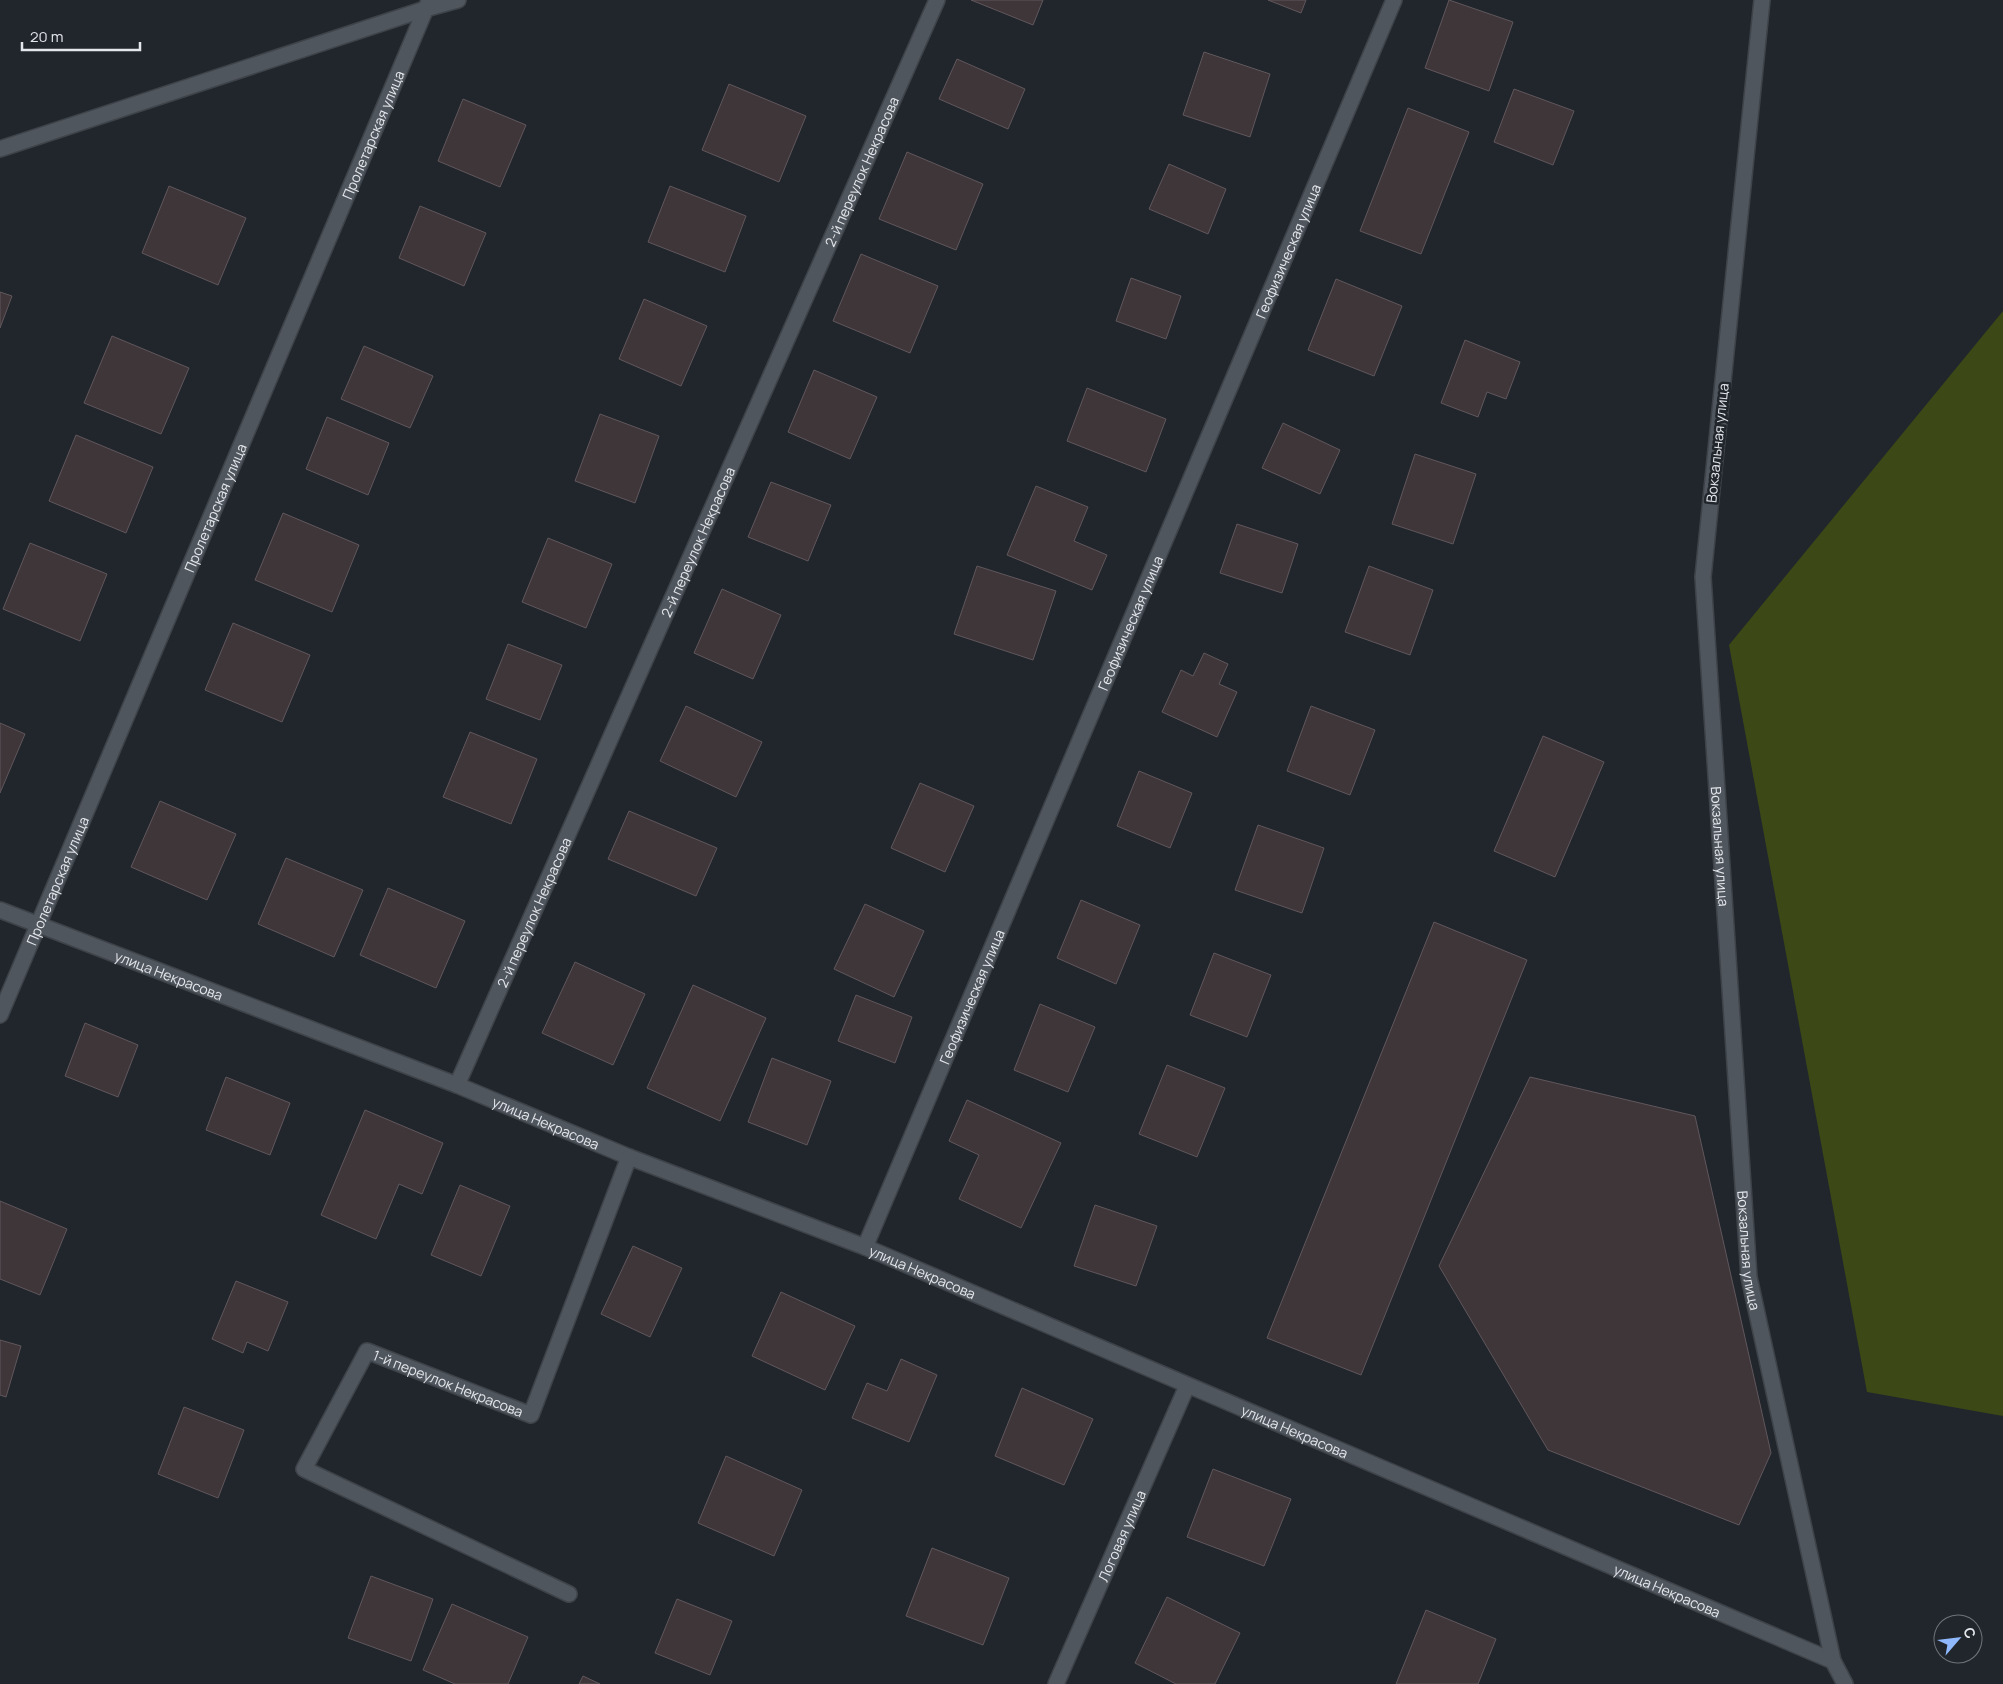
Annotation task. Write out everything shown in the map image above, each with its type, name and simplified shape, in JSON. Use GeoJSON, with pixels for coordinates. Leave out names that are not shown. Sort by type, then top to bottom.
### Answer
{"type":"FeatureCollection","features":[{"type":"Feature","properties":{"kind":"street"},"geometry":{"type":"LineString","coordinates":[[0,149],[428,4],[458,0]]}},
{"type":"Feature","properties":{"kind":"street","name":"2-й переулок Некрасова"},"geometry":{"type":"LineString","coordinates":[[458,1085],[937,0]]}},
{"type":"Feature","properties":{"kind":"street","name":"Геофизическая улица"},"geometry":{"type":"LineString","coordinates":[[865,1247],[1394,0]]}},
{"type":"Feature","properties":{"kind":"street","name":"Вокзальная улица"},"geometry":{"type":"LineString","coordinates":[[1762,0],[1704,577],[1749,1276],[1833,1661],[1844,1684]]}},
{"type":"Feature","properties":{"kind":"street","name":"Пролетарская улица"},"geometry":{"type":"LineString","coordinates":[[0,1015],[36,925],[428,4]]}},
{"type":"Feature","properties":{"kind":"street","name":"улица Некрасова"},"geometry":{"type":"LineString","coordinates":[[0,910],[458,1085],[629,1157],[865,1247],[1833,1661]]}},
{"type":"Feature","properties":{"kind":"street","name":"1-й переулок Некрасова"},"geometry":{"type":"LineString","coordinates":[[569,1594],[304,1469],[367,1351],[530,1415],[629,1157]]}},
{"type":"Feature","properties":{"kind":"street","name":"Логовая улица"},"geometry":{"type":"LineString","coordinates":[[1056,1684],[1187,1386]]}},
{"type":"Feature","properties":{"kind":"green space"},"geometry":{"type":"Polygon","coordinates":[[[2003,311],[2003,1416],[1867,1392],[1729,645],[2003,311]]]}},
{"type":"Feature","properties":{"kind":"building"},"geometry":{"type":"Polygon","coordinates":[[[971,0],[1043,0],[1033,25],[971,0]]]}},
{"type":"Feature","properties":{"kind":"building"},"geometry":{"type":"Polygon","coordinates":[[[1268,0],[1306,0],[1301,13],[1268,0]]]}},
{"type":"Feature","properties":{"kind":"building"},"geometry":{"type":"Polygon","coordinates":[[[1449,0],[1513,22],[1489,91],[1425,68],[1449,0]]]}},
{"type":"Feature","properties":{"kind":"building"},"geometry":{"type":"Polygon","coordinates":[[[1204,52],[1270,74],[1250,137],[1183,115],[1204,52]]]}},
{"type":"Feature","properties":{"kind":"building"},"geometry":{"type":"Polygon","coordinates":[[[957,59],[1025,89],[1008,129],[939,99],[957,59]]]}},
{"type":"Feature","properties":{"kind":"building"},"geometry":{"type":"Polygon","coordinates":[[[729,84],[806,116],[779,182],[702,150],[729,84]]]}},
{"type":"Feature","properties":{"kind":"building"},"geometry":{"type":"Polygon","coordinates":[[[1514,89],[1574,111],[1553,165],[1494,142],[1514,89]]]}},
{"type":"Feature","properties":{"kind":"building"},"geometry":{"type":"Polygon","coordinates":[[[463,99],[526,125],[500,187],[438,161],[463,99]]]}},
{"type":"Feature","properties":{"kind":"building"},"geometry":{"type":"Polygon","coordinates":[[[1408,108],[1469,132],[1421,254],[1360,231],[1408,108]]]}},
{"type":"Feature","properties":{"kind":"building"},"geometry":{"type":"Polygon","coordinates":[[[907,152],[983,184],[956,250],[879,219],[907,152]]]}},
{"type":"Feature","properties":{"kind":"building"},"geometry":{"type":"Polygon","coordinates":[[[1169,164],[1226,189],[1208,234],[1149,209],[1169,164]]]}},
{"type":"Feature","properties":{"kind":"building"},"geometry":{"type":"Polygon","coordinates":[[[169,186],[246,218],[218,285],[142,253],[169,186]]]}},
{"type":"Feature","properties":{"kind":"building"},"geometry":{"type":"Polygon","coordinates":[[[670,186],[746,216],[725,272],[648,242],[670,186]]]}},
{"type":"Feature","properties":{"kind":"building"},"geometry":{"type":"Polygon","coordinates":[[[420,206],[486,233],[464,286],[399,258],[420,206]]]}},
{"type":"Feature","properties":{"kind":"building"},"geometry":{"type":"Polygon","coordinates":[[[861,254],[938,286],[910,353],[833,321],[861,254]]]}},
{"type":"Feature","properties":{"kind":"building"},"geometry":{"type":"Polygon","coordinates":[[[1131,278],[1181,296],[1166,339],[1116,321],[1131,278]]]}},
{"type":"Feature","properties":{"kind":"building"},"geometry":{"type":"Polygon","coordinates":[[[1336,279],[1402,306],[1374,376],[1308,350],[1336,279]]]}},
{"type":"Feature","properties":{"kind":"building"},"geometry":{"type":"Polygon","coordinates":[[[0,292],[12,296],[0,328],[0,292]]]}},
{"type":"Feature","properties":{"kind":"building"},"geometry":{"type":"Polygon","coordinates":[[[644,299],[707,326],[681,386],[619,359],[644,299]]]}},
{"type":"Feature","properties":{"kind":"building"},"geometry":{"type":"Polygon","coordinates":[[[112,336],[189,368],[161,434],[84,403],[112,336]]]}},
{"type":"Feature","properties":{"kind":"building"},"geometry":{"type":"Polygon","coordinates":[[[1465,340],[1520,362],[1506,399],[1487,392],[1478,417],[1441,403],[1465,340]]]}},
{"type":"Feature","properties":{"kind":"building"},"geometry":{"type":"Polygon","coordinates":[[[364,346],[433,376],[410,428],[341,399],[364,346]]]}},
{"type":"Feature","properties":{"kind":"building"},"geometry":{"type":"Polygon","coordinates":[[[814,370],[877,397],[850,459],[788,432],[814,370]]]}},
{"type":"Feature","properties":{"kind":"building"},"geometry":{"type":"Polygon","coordinates":[[[1087,388],[1166,419],[1146,472],[1067,441],[1087,388]]]}},
{"type":"Feature","properties":{"kind":"building"},"geometry":{"type":"Polygon","coordinates":[[[600,414],[659,436],[635,503],[575,481],[600,414]]]}},
{"type":"Feature","properties":{"kind":"building"},"geometry":{"type":"Polygon","coordinates":[[[327,417],[389,443],[368,495],[306,469],[327,417]]]}},
{"type":"Feature","properties":{"kind":"building"},"geometry":{"type":"Polygon","coordinates":[[[1283,423],[1340,450],[1320,494],[1262,468],[1283,423]]]}},
{"type":"Feature","properties":{"kind":"building"},"geometry":{"type":"Polygon","coordinates":[[[76,435],[153,467],[126,533],[49,501],[76,435]]]}},
{"type":"Feature","properties":{"kind":"building"},"geometry":{"type":"Polygon","coordinates":[[[1415,454],[1476,474],[1453,544],[1392,524],[1415,454]]]}},
{"type":"Feature","properties":{"kind":"building"},"geometry":{"type":"Polygon","coordinates":[[[771,482],[831,505],[808,561],[748,537],[771,482]]]}},
{"type":"Feature","properties":{"kind":"building"},"geometry":{"type":"Polygon","coordinates":[[[1036,486],[1088,507],[1074,541],[1107,555],[1092,590],[1007,555],[1036,486]]]}},
{"type":"Feature","properties":{"kind":"building"},"geometry":{"type":"Polygon","coordinates":[[[283,513],[359,545],[332,612],[255,580],[283,513]]]}},
{"type":"Feature","properties":{"kind":"building"},"geometry":{"type":"Polygon","coordinates":[[[1237,524],[1298,544],[1282,593],[1220,573],[1237,524]]]}},
{"type":"Feature","properties":{"kind":"building"},"geometry":{"type":"Polygon","coordinates":[[[548,538],[612,564],[586,628],[522,602],[548,538]]]}},
{"type":"Feature","properties":{"kind":"building"},"geometry":{"type":"Polygon","coordinates":[[[30,543],[107,574],[80,641],[3,609],[30,543]]]}},
{"type":"Feature","properties":{"kind":"building"},"geometry":{"type":"Polygon","coordinates":[[[977,566],[1056,591],[1033,660],[954,634],[977,566]]]}},
{"type":"Feature","properties":{"kind":"building"},"geometry":{"type":"Polygon","coordinates":[[[1369,566],[1433,590],[1410,655],[1345,632],[1369,566]]]}},
{"type":"Feature","properties":{"kind":"building"},"geometry":{"type":"Polygon","coordinates":[[[722,589],[781,615],[753,679],[694,653],[722,589]]]}},
{"type":"Feature","properties":{"kind":"building"},"geometry":{"type":"Polygon","coordinates":[[[233,623],[310,655],[282,722],[205,690],[233,623]]]}},
{"type":"Feature","properties":{"kind":"building"},"geometry":{"type":"Polygon","coordinates":[[[508,644],[562,665],[540,720],[486,699],[508,644]]]}},
{"type":"Feature","properties":{"kind":"building"},"geometry":{"type":"Polygon","coordinates":[[[1204,653],[1228,664],[1219,684],[1237,692],[1217,737],[1162,712],[1181,670],[1193,676],[1204,653]]]}},
{"type":"Feature","properties":{"kind":"building"},"geometry":{"type":"Polygon","coordinates":[[[686,706],[762,742],[736,797],[660,761],[686,706]]]}},
{"type":"Feature","properties":{"kind":"building"},"geometry":{"type":"Polygon","coordinates":[[[1311,706],[1375,730],[1350,795],[1287,771],[1311,706]]]}},
{"type":"Feature","properties":{"kind":"building"},"geometry":{"type":"Polygon","coordinates":[[[0,723],[25,734],[0,793],[0,723]]]}},
{"type":"Feature","properties":{"kind":"building"},"geometry":{"type":"Polygon","coordinates":[[[470,732],[537,759],[511,824],[443,797],[470,732]]]}},
{"type":"Feature","properties":{"kind":"building"},"geometry":{"type":"Polygon","coordinates":[[[1543,736],[1604,762],[1555,877],[1494,851],[1543,736]]]}},
{"type":"Feature","properties":{"kind":"building"},"geometry":{"type":"Polygon","coordinates":[[[1139,771],[1192,793],[1170,848],[1117,826],[1139,771]]]}},
{"type":"Feature","properties":{"kind":"building"},"geometry":{"type":"Polygon","coordinates":[[[920,783],[974,806],[945,872],[891,848],[920,783]]]}},
{"type":"Feature","properties":{"kind":"building"},"geometry":{"type":"Polygon","coordinates":[[[160,801],[236,834],[207,900],[131,867],[160,801]]]}},
{"type":"Feature","properties":{"kind":"building"},"geometry":{"type":"Polygon","coordinates":[[[629,811],[717,848],[696,896],[608,859],[629,811]]]}},
{"type":"Feature","properties":{"kind":"building"},"geometry":{"type":"Polygon","coordinates":[[[1258,825],[1324,848],[1302,913],[1235,890],[1258,825]]]}},
{"type":"Feature","properties":{"kind":"building"},"geometry":{"type":"Polygon","coordinates":[[[286,858],[363,890],[334,957],[258,924],[286,858]]]}},
{"type":"Feature","properties":{"kind":"building"},"geometry":{"type":"Polygon","coordinates":[[[388,888],[465,921],[436,988],[360,955],[388,888]]]}},
{"type":"Feature","properties":{"kind":"building"},"geometry":{"type":"Polygon","coordinates":[[[1081,900],[1140,925],[1116,984],[1057,958],[1081,900]]]}},
{"type":"Feature","properties":{"kind":"building"},"geometry":{"type":"Polygon","coordinates":[[[865,904],[924,931],[894,997],[834,969],[865,904]]]}},
{"type":"Feature","properties":{"kind":"building"},"geometry":{"type":"Polygon","coordinates":[[[1434,922],[1527,960],[1361,1375],[1267,1338],[1434,922]]]}},
{"type":"Feature","properties":{"kind":"building"},"geometry":{"type":"Polygon","coordinates":[[[1214,953],[1271,975],[1247,1037],[1190,1015],[1214,953]]]}},
{"type":"Feature","properties":{"kind":"building"},"geometry":{"type":"Polygon","coordinates":[[[575,962],[645,994],[613,1065],[542,1033],[575,962]]]}},
{"type":"Feature","properties":{"kind":"building"},"geometry":{"type":"Polygon","coordinates":[[[693,985],[766,1018],[720,1121],[647,1088],[693,985]]]}},
{"type":"Feature","properties":{"kind":"building"},"geometry":{"type":"Polygon","coordinates":[[[856,995],[912,1017],[895,1063],[838,1041],[856,995]]]}},
{"type":"Feature","properties":{"kind":"building"},"geometry":{"type":"Polygon","coordinates":[[[1040,1004],[1095,1027],[1068,1092],[1014,1070],[1040,1004]]]}},
{"type":"Feature","properties":{"kind":"building"},"geometry":{"type":"Polygon","coordinates":[[[85,1023],[138,1045],[118,1097],[65,1076],[85,1023]]]}},
{"type":"Feature","properties":{"kind":"building"},"geometry":{"type":"Polygon","coordinates":[[[772,1058],[831,1081],[807,1145],[748,1122],[772,1058]]]}},
{"type":"Feature","properties":{"kind":"building"},"geometry":{"type":"Polygon","coordinates":[[[1167,1065],[1225,1088],[1197,1157],[1139,1134],[1167,1065]]]}},
{"type":"Feature","properties":{"kind":"building"},"geometry":{"type":"Polygon","coordinates":[[[226,1077],[290,1103],[270,1155],[206,1130],[226,1077]]]}},
{"type":"Feature","properties":{"kind":"building"},"geometry":{"type":"Polygon","coordinates":[[[1530,1077],[1695,1116],[1771,1453],[1739,1525],[1548,1450],[1439,1266],[1530,1077]]]}},
{"type":"Feature","properties":{"kind":"building"},"geometry":{"type":"Polygon","coordinates":[[[967,1100],[1061,1143],[1021,1228],[959,1199],[979,1155],[949,1141],[967,1100]]]}},
{"type":"Feature","properties":{"kind":"building"},"geometry":{"type":"Polygon","coordinates":[[[365,1110],[443,1143],[422,1194],[399,1184],[376,1239],[321,1215],[365,1110]]]}},
{"type":"Feature","properties":{"kind":"building"},"geometry":{"type":"Polygon","coordinates":[[[460,1185],[510,1206],[481,1276],[431,1255],[460,1185]]]}},
{"type":"Feature","properties":{"kind":"building"},"geometry":{"type":"Polygon","coordinates":[[[0,1201],[67,1229],[40,1295],[0,1279],[0,1201]]]}},
{"type":"Feature","properties":{"kind":"building"},"geometry":{"type":"Polygon","coordinates":[[[1095,1205],[1157,1226],[1136,1286],[1074,1266],[1095,1205]]]}},
{"type":"Feature","properties":{"kind":"building"},"geometry":{"type":"Polygon","coordinates":[[[633,1246],[682,1268],[650,1337],[601,1314],[633,1246]]]}},
{"type":"Feature","properties":{"kind":"building"},"geometry":{"type":"Polygon","coordinates":[[[236,1281],[288,1302],[268,1351],[247,1342],[243,1353],[212,1339],[236,1281]]]}},
{"type":"Feature","properties":{"kind":"building"},"geometry":{"type":"Polygon","coordinates":[[[781,1292],[855,1326],[825,1390],[752,1356],[781,1292]]]}},
{"type":"Feature","properties":{"kind":"building"},"geometry":{"type":"Polygon","coordinates":[[[0,1340],[21,1346],[6,1397],[0,1395],[0,1340]]]}},
{"type":"Feature","properties":{"kind":"building"},"geometry":{"type":"Polygon","coordinates":[[[901,1359],[937,1375],[909,1442],[852,1418],[867,1383],[887,1391],[901,1359]]]}},
{"type":"Feature","properties":{"kind":"building"},"geometry":{"type":"Polygon","coordinates":[[[1022,1388],[1093,1419],[1064,1485],[995,1456],[1022,1388]]]}},
{"type":"Feature","properties":{"kind":"building"},"geometry":{"type":"Polygon","coordinates":[[[184,1407],[244,1430],[218,1498],[158,1474],[184,1407]]]}},
{"type":"Feature","properties":{"kind":"building"},"geometry":{"type":"Polygon","coordinates":[[[726,1456],[802,1490],[774,1556],[698,1523],[726,1456]]]}},
{"type":"Feature","properties":{"kind":"building"},"geometry":{"type":"Polygon","coordinates":[[[1213,1469],[1291,1499],[1264,1566],[1187,1537],[1213,1469]]]}},
{"type":"Feature","properties":{"kind":"building"},"geometry":{"type":"Polygon","coordinates":[[[932,1548],[1009,1578],[983,1645],[906,1616],[932,1548]]]}},
{"type":"Feature","properties":{"kind":"building"},"geometry":{"type":"Polygon","coordinates":[[[371,1576],[433,1599],[411,1661],[348,1638],[371,1576]]]}},
{"type":"Feature","properties":{"kind":"building"},"geometry":{"type":"Polygon","coordinates":[[[1167,1597],[1240,1633],[1215,1684],[1176,1684],[1135,1663],[1167,1597]]]}},
{"type":"Feature","properties":{"kind":"building"},"geometry":{"type":"Polygon","coordinates":[[[677,1599],[732,1621],[710,1675],[655,1653],[677,1599]]]}},
{"type":"Feature","properties":{"kind":"building"},"geometry":{"type":"Polygon","coordinates":[[[452,1604],[528,1637],[508,1684],[455,1684],[423,1670],[452,1604]]]}},
{"type":"Feature","properties":{"kind":"building"},"geometry":{"type":"Polygon","coordinates":[[[1426,1610],[1496,1639],[1478,1684],[1396,1684],[1426,1610]]]}},
{"type":"Feature","properties":{"kind":"building"},"geometry":{"type":"Polygon","coordinates":[[[583,1676],[600,1684],[579,1684],[583,1676]]]}}]}
